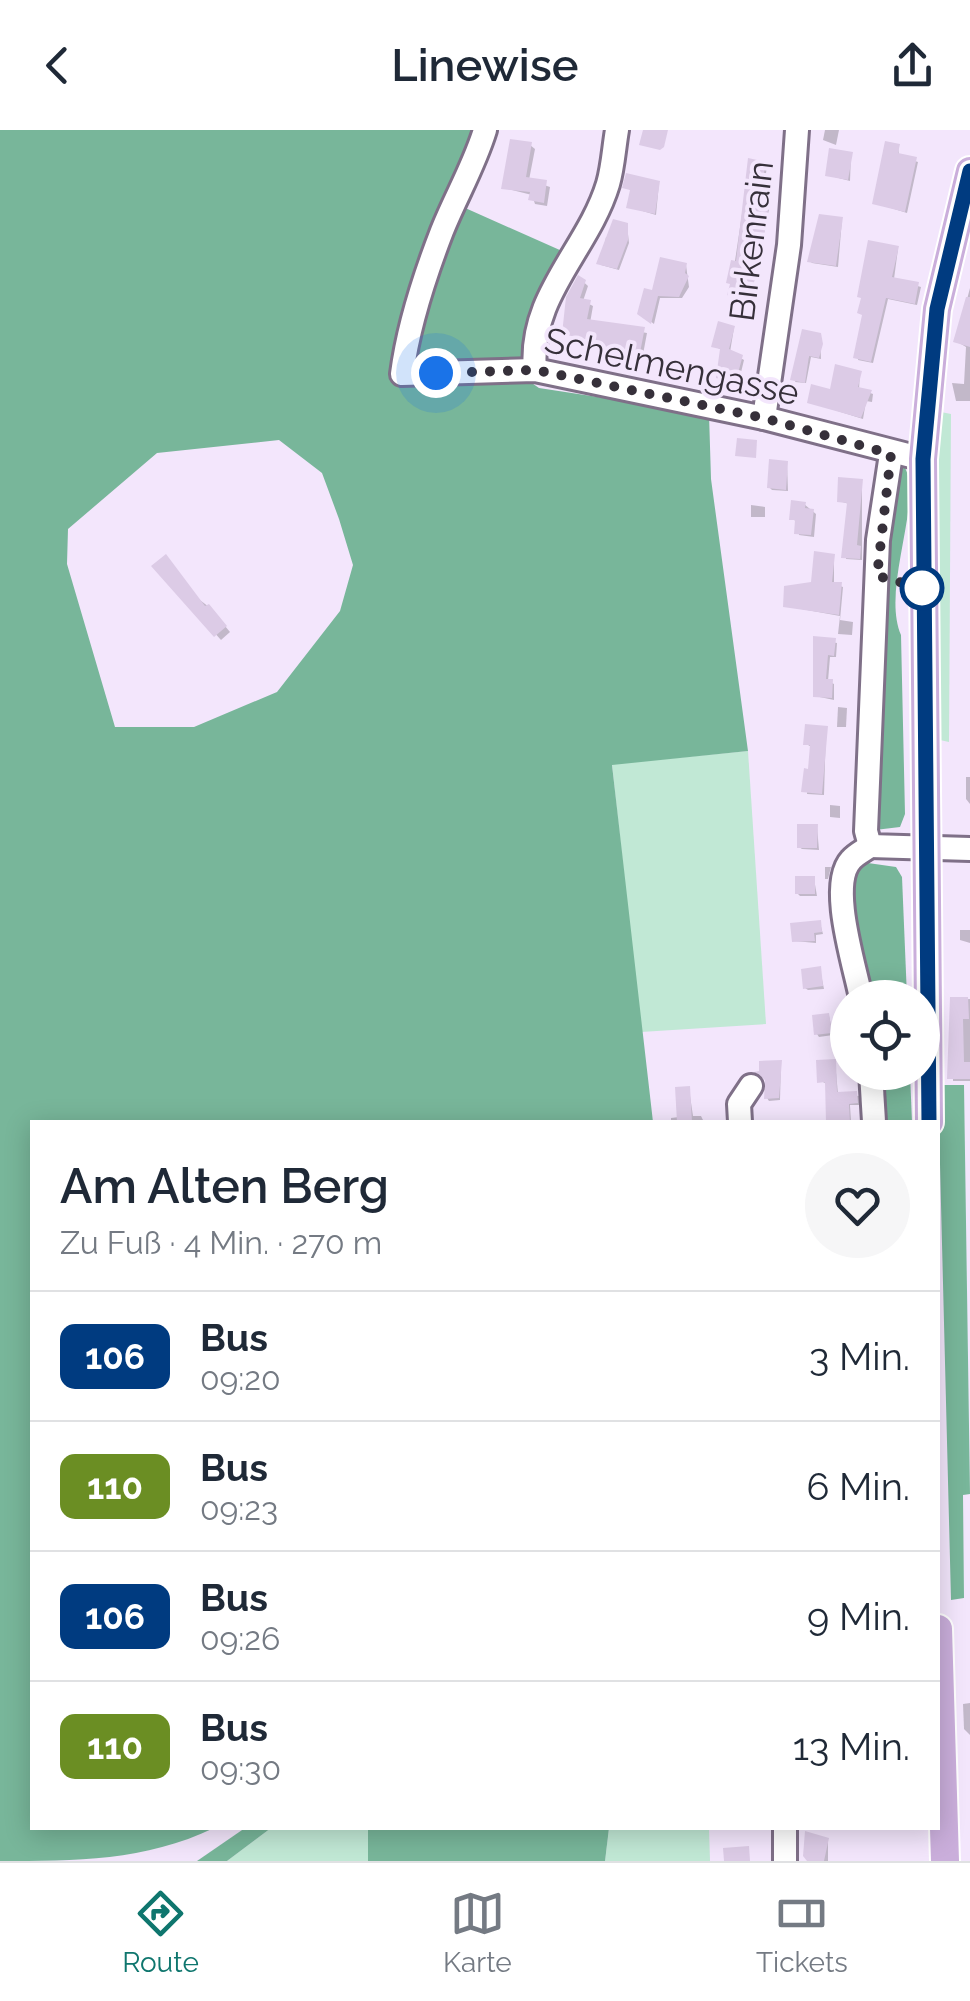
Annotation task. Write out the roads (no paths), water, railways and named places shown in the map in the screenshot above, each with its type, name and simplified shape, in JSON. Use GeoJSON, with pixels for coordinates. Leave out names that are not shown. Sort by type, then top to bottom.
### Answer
{"type":"FeatureCollection","features":[{"type":"Feature","properties":{"kind":"main road"},"geometry":{"type":"LineString","coordinates":[[929,1120],[923,459],[937,309],[970,171]]}},
{"type":"Feature","properties":{"kind":"main road"},"geometry":{"type":"LineString","coordinates":[[940,1695],[945,1861]]}},
{"type":"Feature","properties":{"kind":"street","name":"Schelmengasse"},"geometry":{"type":"LineString","coordinates":[[486,130],[472,172],[442,230],[408,339],[402,374],[536,370],[764,418],[891,454],[923,459]]}},
{"type":"Feature","properties":{"kind":"street"},"geometry":{"type":"LineString","coordinates":[[536,370],[535,337],[542,308],[608,184],[616,130]]}},
{"type":"Feature","properties":{"kind":"street","name":"Birkenrain"},"geometry":{"type":"LineString","coordinates":[[764,418],[788,245],[797,130]]}},
{"type":"Feature","properties":{"kind":"street"},"geometry":{"type":"LineString","coordinates":[[870,846],[866,831],[878,540],[891,454]]}},
{"type":"Feature","properties":{"kind":"street"},"geometry":{"type":"LineString","coordinates":[[857,980],[842,906],[849,861],[870,846],[970,849]]}},
{"type":"Feature","properties":{"kind":"street"},"geometry":{"type":"LineString","coordinates":[[740,1120],[739,1104],[751,1086]]}},
{"type":"Feature","properties":{"kind":"street"},"geometry":{"type":"LineString","coordinates":[[872,1090],[874,1120]]}},
{"type":"Feature","properties":{"kind":"street"},"geometry":{"type":"LineString","coordinates":[[785,1830],[785,1861]]}}]}
